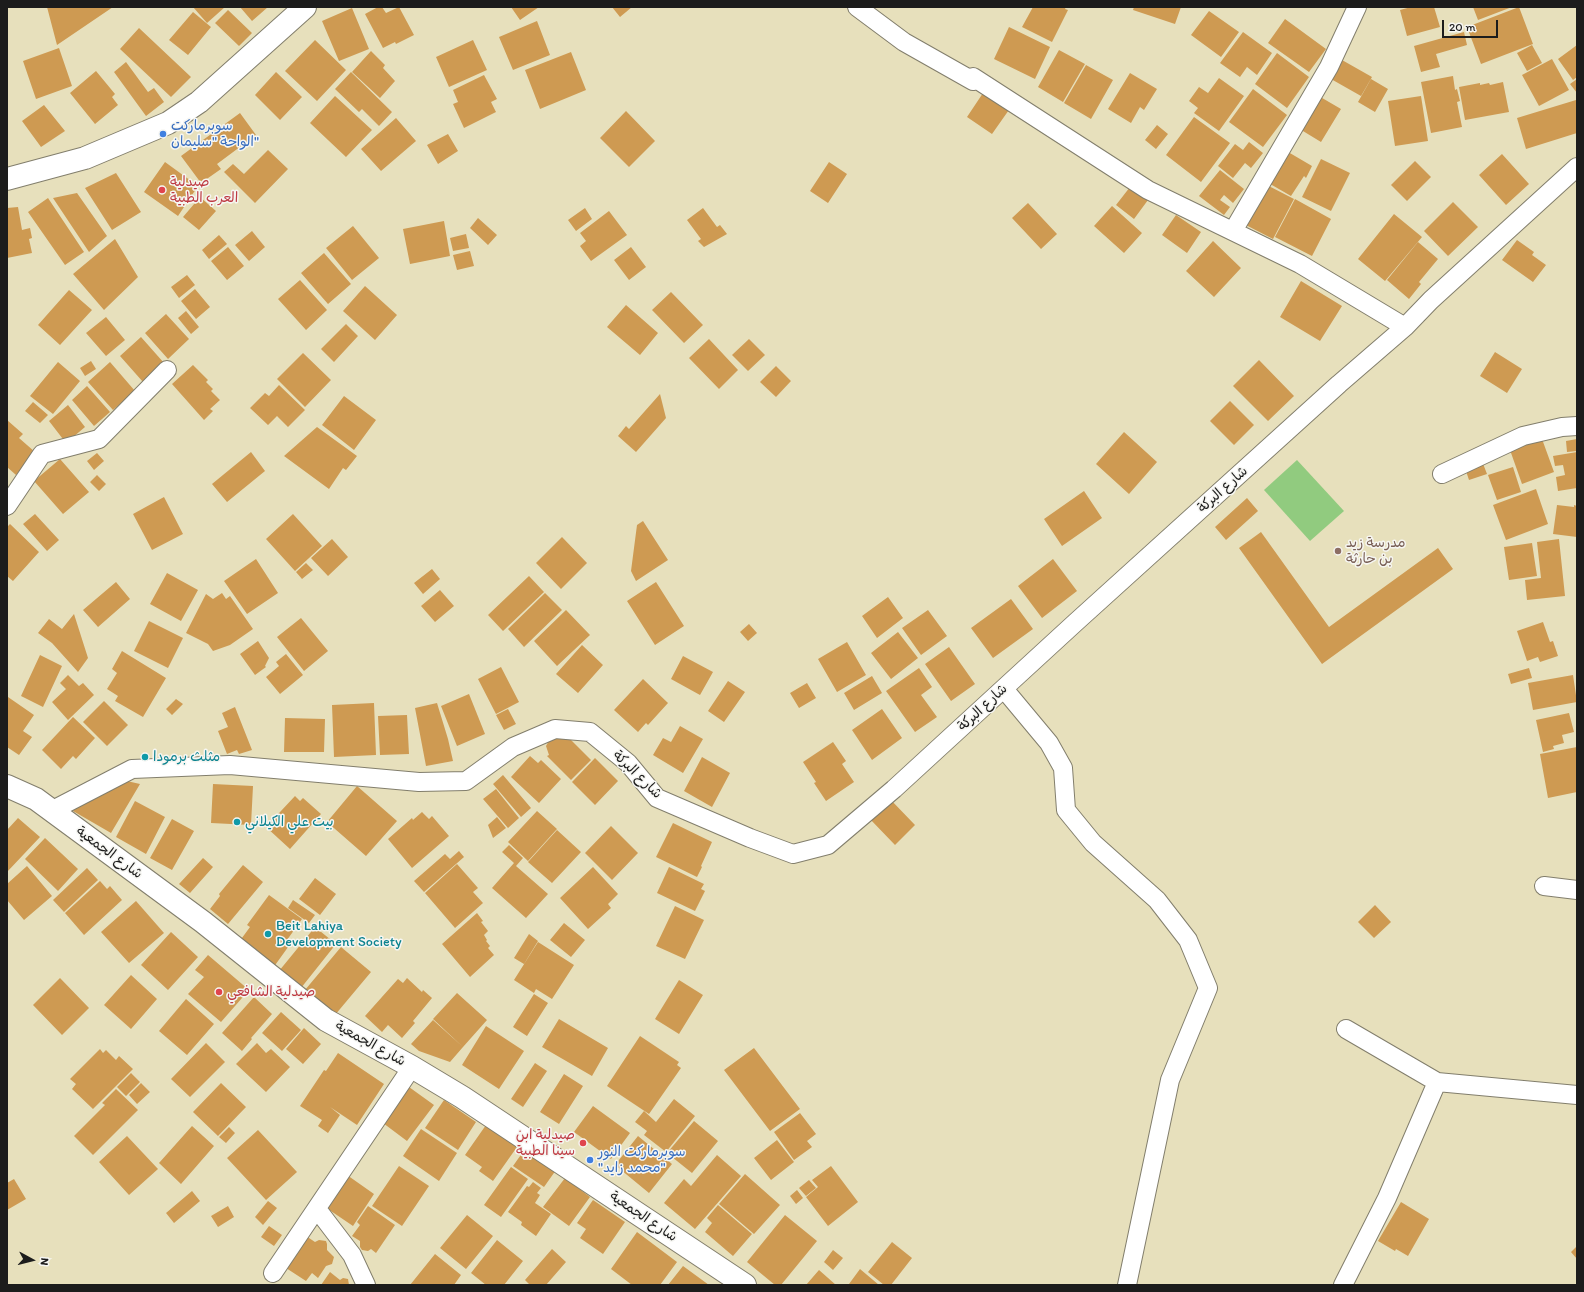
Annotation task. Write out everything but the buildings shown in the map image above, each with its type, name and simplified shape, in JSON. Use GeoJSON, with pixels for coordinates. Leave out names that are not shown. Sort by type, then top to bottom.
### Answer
{"type":"FeatureCollection","features":[{"type":"Feature","properties":{"kind":"street"},"geometry":{"type":"LineString","coordinates":[[7,179],[85,158],[168,123],[199,102],[305,7]]}},
{"type":"Feature","properties":{"kind":"street"},"geometry":{"type":"LineString","coordinates":[[856,7],[904,42],[973,81],[973,77],[1148,190],[1300,264],[1405,327]]}},
{"type":"Feature","properties":{"kind":"street"},"geometry":{"type":"LineString","coordinates":[[1233,231],[1330,67],[1357,7]]}},
{"type":"Feature","properties":{"kind":"street","name":"شارع البركة"},"geometry":{"type":"LineString","coordinates":[[51,811],[132,769],[230,765],[419,782],[466,781],[513,747],[555,729],[590,732],[628,763],[657,798],[750,838],[792,854],[828,845],[894,789],[1334,389],[1405,327],[1432,300],[1577,167]]}},
{"type":"Feature","properties":{"kind":"street"},"geometry":{"type":"LineString","coordinates":[[7,506],[42,454],[99,439],[167,370]]}},
{"type":"Feature","properties":{"kind":"street"},"geometry":{"type":"LineString","coordinates":[[1442,474],[1523,436],[1562,427],[1577,426]]}},
{"type":"Feature","properties":{"kind":"street"},"geometry":{"type":"LineString","coordinates":[[1004,689],[1049,742],[1063,768],[1066,810],[1093,843],[1157,900],[1188,940],[1208,988],[1170,1080],[1127,1285]]}},
{"type":"Feature","properties":{"kind":"street","name":"شارع الجمعية"},"geometry":{"type":"LineString","coordinates":[[7,786],[36,799],[203,922],[326,1020],[412,1067],[468,1101],[745,1285]]}},
{"type":"Feature","properties":{"kind":"street"},"geometry":{"type":"LineString","coordinates":[[1544,886],[1577,890]]}},
{"type":"Feature","properties":{"kind":"street"},"geometry":{"type":"LineString","coordinates":[[1346,1029],[1437,1082],[1577,1095]]}},
{"type":"Feature","properties":{"kind":"street"},"geometry":{"type":"LineString","coordinates":[[273,1273],[412,1067]]}},
{"type":"Feature","properties":{"kind":"street"},"geometry":{"type":"LineString","coordinates":[[1343,1285],[1387,1198],[1437,1082]]}},
{"type":"Feature","properties":{"kind":"street"},"geometry":{"type":"LineString","coordinates":[[317,1209],[352,1255],[366,1285]]}},
{"type":"Feature","properties":{"kind":"green space"},"geometry":{"type":"Polygon","coordinates":[[[1297,460],[1344,511],[1310,541],[1264,490],[1297,460]]]}},
{"type":"Feature","properties":{"kind":"place","name":"سوبرماركت الواحة \"سليمان\""},"geometry":{"type":"Point","coordinates":[163,134]}},
{"type":"Feature","properties":{"kind":"place","name":"صيدلية العرب الطبية"},"geometry":{"type":"Point","coordinates":[162,190]}},
{"type":"Feature","properties":{"kind":"place","name":"مدرسة زيد بن حارثة"},"geometry":{"type":"Point","coordinates":[1338,551]}},
{"type":"Feature","properties":{"kind":"place","name":"مثلث برمودا"},"geometry":{"type":"Point","coordinates":[145,757]}},
{"type":"Feature","properties":{"kind":"place","name":"بيت علي الكيلاني"},"geometry":{"type":"Point","coordinates":[237,822]}},
{"type":"Feature","properties":{"kind":"place","name":"Beit Lahiya Development Society"},"geometry":{"type":"Point","coordinates":[268,934]}},
{"type":"Feature","properties":{"kind":"place","name":"صيدلية الشافعي"},"geometry":{"type":"Point","coordinates":[219,992]}},
{"type":"Feature","properties":{"kind":"place","name":"صيدلية ابن سينا الطبية"},"geometry":{"type":"Point","coordinates":[583,1143]}},
{"type":"Feature","properties":{"kind":"place","name":"سوبرماركت النور \"محمد زايد\""},"geometry":{"type":"Point","coordinates":[590,1160]}}]}
